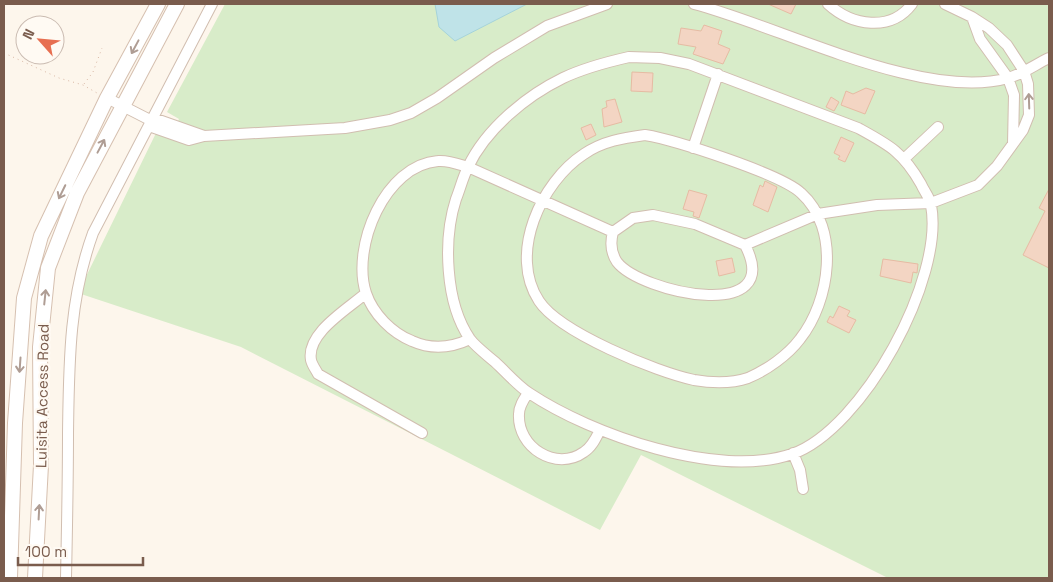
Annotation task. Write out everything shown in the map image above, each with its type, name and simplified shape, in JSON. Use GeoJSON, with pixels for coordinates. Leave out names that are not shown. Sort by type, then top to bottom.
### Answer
{"type":"FeatureCollection","features":[{"type":"Feature","properties":{"kind":"main road","name":"Luisita Access Road"},"geometry":{"type":"LineString","coordinates":[[10,578],[15,423],[24,298],[41,236],[107,98],[158,4]]}},
{"type":"Feature","properties":{"kind":"main road","name":"Luisita Access Road"},"geometry":{"type":"LineString","coordinates":[[35,578],[41,465],[40,347],[48,268],[77,193],[177,4]]}},
{"type":"Feature","properties":{"kind":"street"},"geometry":{"type":"LineString","coordinates":[[66,578],[69,392],[74,299],[81,266],[93,233],[212,4]]}},
{"type":"Feature","properties":{"kind":"street"},"geometry":{"type":"LineString","coordinates":[[107,98],[189,140],[204,136],[345,128],[390,120],[410,113],[437,98],[494,58],[547,26],[607,4]]}},
{"type":"Feature","properties":{"kind":"street"},"geometry":{"type":"LineString","coordinates":[[694,4],[905,74],[941,80],[978,82],[1008,78],[1049,58]]}},
{"type":"Feature","properties":{"kind":"street"},"geometry":{"type":"LineString","coordinates":[[828,4],[848,16],[880,23],[899,17],[912,4]]}},
{"type":"Feature","properties":{"kind":"street"},"geometry":{"type":"LineString","coordinates":[[744,246],[818,214],[877,205],[931,203],[978,185],[997,166],[1013,145],[1029,115],[1028,84],[1024,71],[1007,45],[972,17],[945,4]]}},
{"type":"Feature","properties":{"kind":"street"},"geometry":{"type":"LineString","coordinates":[[972,17],[980,39],[1008,78],[1014,95],[1013,145]]}},
{"type":"Feature","properties":{"kind":"street"},"geometry":{"type":"LineString","coordinates":[[629,56],[660,58],[689,64],[718,74],[858,128],[884,142],[905,158],[931,203],[931,241],[922,283],[878,374],[846,414],[825,433],[793,453],[766,460],[715,460],[645,445],[600,430],[528,393],[470,339],[454,298],[448,254],[453,209],[468,167],[489,135],[510,114],[537,93],[573,74],[629,56]]}},
{"type":"Feature","properties":{"kind":"street"},"geometry":{"type":"LineString","coordinates":[[693,148],[718,74]]}},
{"type":"Feature","properties":{"kind":"street"},"geometry":{"type":"LineString","coordinates":[[905,158],[938,127]]}},
{"type":"Feature","properties":{"kind":"street"},"geometry":{"type":"LineString","coordinates":[[645,135],[693,148],[782,180],[801,193],[818,214],[826,242],[826,272],[815,314],[808,327],[789,351],[754,376],[727,383],[673,374],[635,359],[564,325],[538,300],[530,282],[527,244],[543,201],[569,166],[583,154],[613,140],[645,135]]}},
{"type":"Feature","properties":{"kind":"street"},"geometry":{"type":"LineString","coordinates":[[470,339],[459,345],[438,348],[406,339],[388,326],[376,311],[366,293],[363,273],[366,239],[377,210],[395,184],[414,168],[425,164],[448,161],[468,167],[613,232]]}},
{"type":"Feature","properties":{"kind":"street"},"geometry":{"type":"LineString","coordinates":[[653,215],[695,224],[744,246],[752,267],[750,277],[745,286],[738,292],[715,296],[691,294],[656,284],[623,268],[612,251],[613,232],[633,218],[653,215]]}},
{"type":"Feature","properties":{"kind":"street"},"geometry":{"type":"LineString","coordinates":[[366,293],[321,330],[313,342],[311,360],[318,374],[422,433]]}},
{"type":"Feature","properties":{"kind":"street"},"geometry":{"type":"LineString","coordinates":[[528,393],[519,414],[522,432],[532,447],[547,457],[562,460],[577,456],[591,446],[600,430]]}},
{"type":"Feature","properties":{"kind":"street"},"geometry":{"type":"LineString","coordinates":[[793,453],[800,470],[803,488]]}},
{"type":"Feature","properties":{"kind":"path"},"geometry":{"type":"LineString","coordinates":[[83,85],[93,72],[102,48]]}},
{"type":"Feature","properties":{"kind":"path"},"geometry":{"type":"LineString","coordinates":[[4,53],[59,78],[83,85],[107,98]]}},
{"type":"Feature","properties":{"kind":"green space"},"geometry":{"type":"Polygon","coordinates":[[[225,4],[1049,4],[1049,578],[888,578],[641,455],[600,530],[241,347],[78,293],[157,131],[171,136],[179,119],[167,112],[225,4]]]}},
{"type":"Feature","properties":{"kind":"water"},"geometry":{"type":"Polygon","coordinates":[[[435,4],[527,4],[455,41],[439,27],[435,4]]]}},
{"type":"Feature","properties":{"kind":"building"},"geometry":{"type":"Polygon","coordinates":[[[768,4],[796,4],[791,14],[768,4]]]}},
{"type":"Feature","properties":{"kind":"building"},"geometry":{"type":"Polygon","coordinates":[[[704,25],[722,31],[718,44],[730,49],[723,64],[693,54],[696,47],[678,44],[681,28],[701,31],[704,25]]]}},
{"type":"Feature","properties":{"kind":"building"},"geometry":{"type":"Polygon","coordinates":[[[632,72],[653,73],[652,92],[631,91],[632,72]]]}},
{"type":"Feature","properties":{"kind":"building"},"geometry":{"type":"Polygon","coordinates":[[[866,88],[875,91],[865,114],[841,105],[846,91],[853,94],[866,88]]]}},
{"type":"Feature","properties":{"kind":"building"},"geometry":{"type":"Polygon","coordinates":[[[831,97],[839,102],[834,111],[826,107],[831,97]]]}},
{"type":"Feature","properties":{"kind":"building"},"geometry":{"type":"Polygon","coordinates":[[[615,99],[622,122],[604,127],[602,109],[607,107],[606,101],[615,99]]]}},
{"type":"Feature","properties":{"kind":"building"},"geometry":{"type":"Polygon","coordinates":[[[591,124],[596,135],[586,140],[581,128],[591,124]]]}},
{"type":"Feature","properties":{"kind":"building"},"geometry":{"type":"Polygon","coordinates":[[[841,137],[854,143],[845,162],[838,159],[840,156],[834,153],[841,137]]]}},
{"type":"Feature","properties":{"kind":"building"},"geometry":{"type":"Polygon","coordinates":[[[765,181],[777,187],[768,212],[753,205],[760,185],[763,187],[765,181]]]}},
{"type":"Feature","properties":{"kind":"building"},"geometry":{"type":"Polygon","coordinates":[[[1049,189],[1049,268],[1023,255],[1045,211],[1039,208],[1049,189]]]}},
{"type":"Feature","properties":{"kind":"building"},"geometry":{"type":"Polygon","coordinates":[[[689,190],[707,195],[699,218],[693,216],[694,212],[683,209],[689,190]]]}},
{"type":"Feature","properties":{"kind":"building"},"geometry":{"type":"Polygon","coordinates":[[[732,258],[735,272],[719,276],[716,261],[732,258]]]}},
{"type":"Feature","properties":{"kind":"building"},"geometry":{"type":"Polygon","coordinates":[[[883,259],[918,264],[917,273],[913,272],[911,283],[880,276],[883,259]]]}},
{"type":"Feature","properties":{"kind":"building"},"geometry":{"type":"Polygon","coordinates":[[[839,306],[850,311],[847,316],[856,320],[849,333],[827,322],[830,316],[833,318],[839,306]]]}}]}
